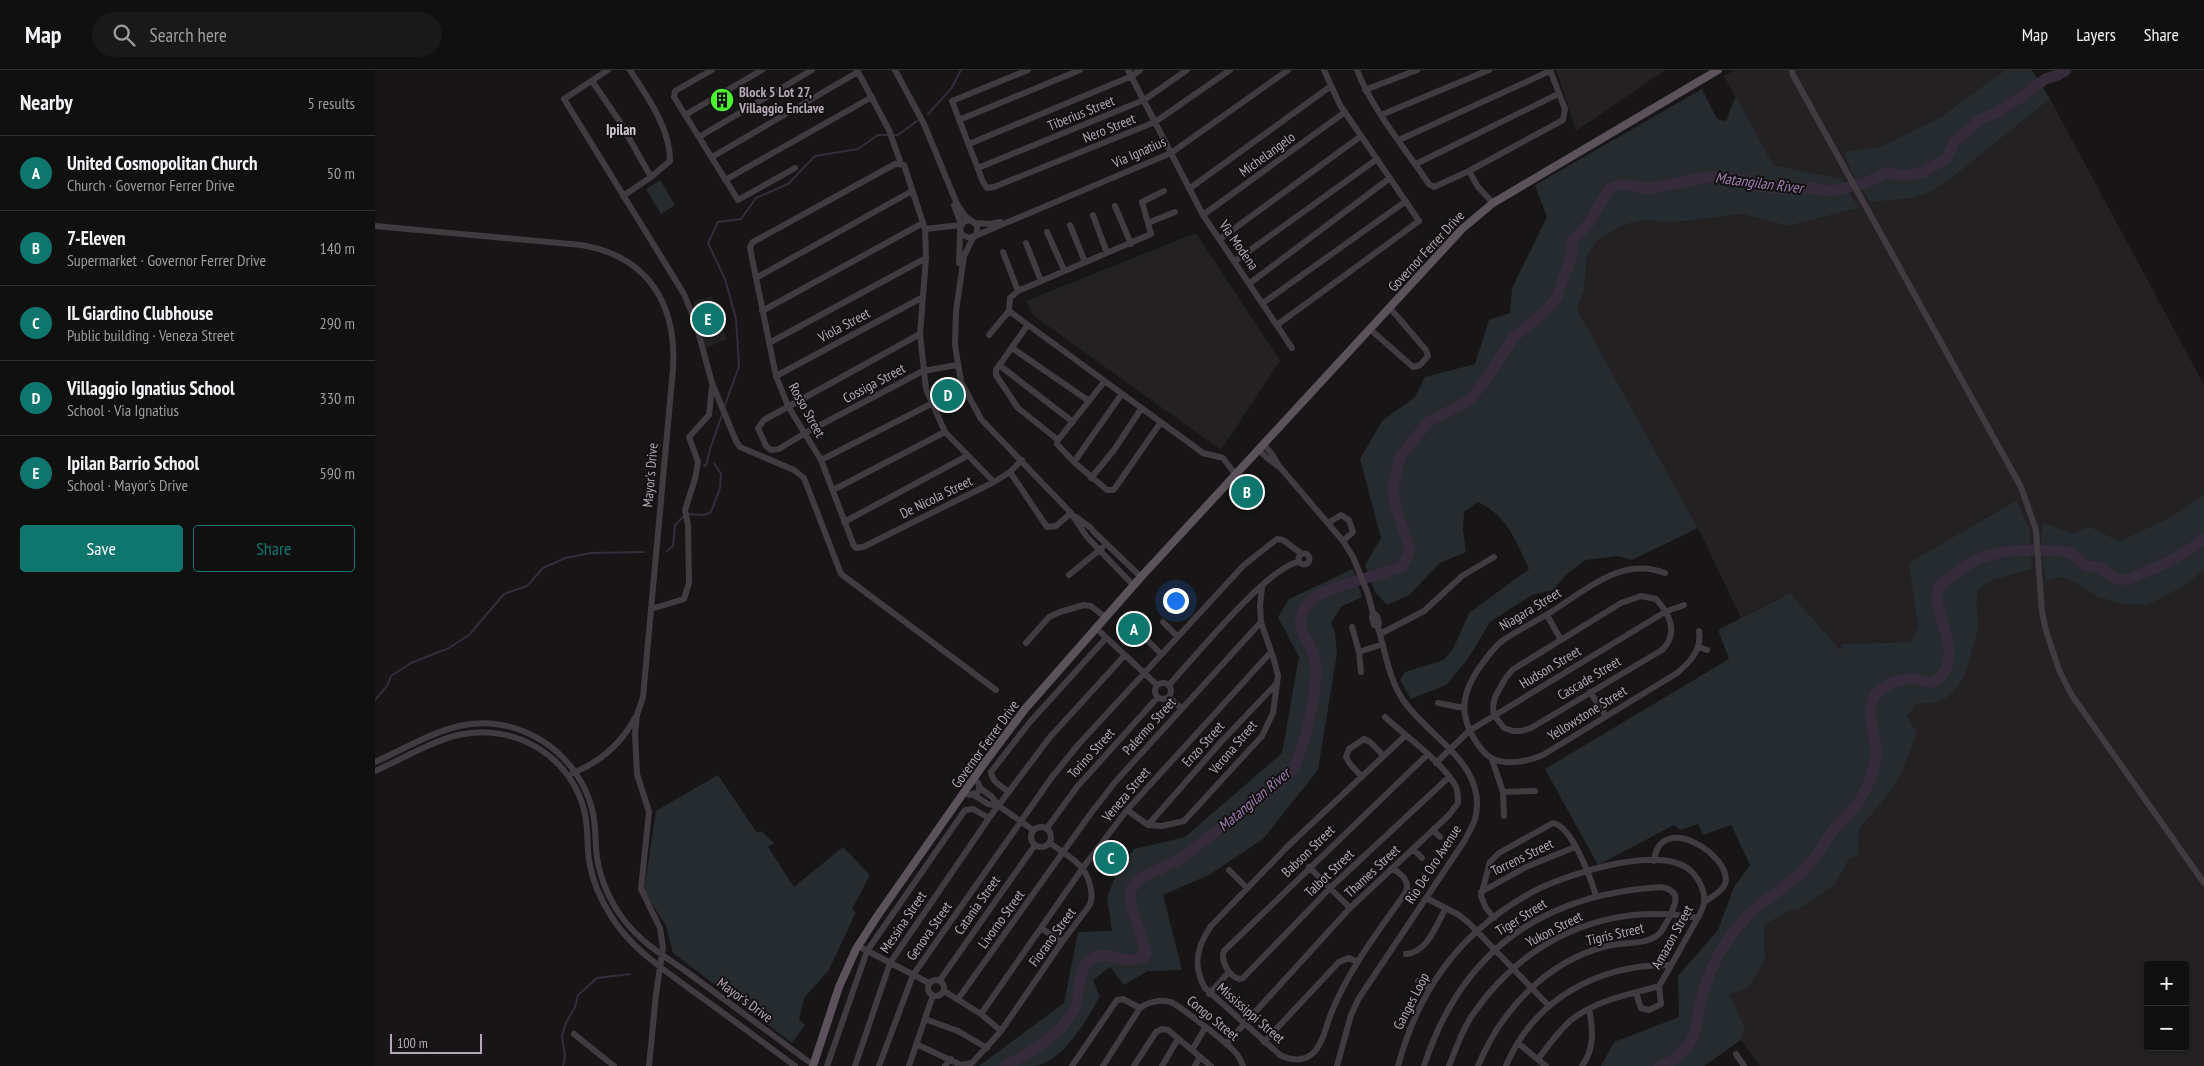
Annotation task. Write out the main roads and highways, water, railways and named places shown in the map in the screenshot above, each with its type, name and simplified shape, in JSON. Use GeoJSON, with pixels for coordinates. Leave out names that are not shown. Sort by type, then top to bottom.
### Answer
{"type":"FeatureCollection","features":[{"type":"Feature","properties":{"kind":"main road","name":"Governor Ferrer Drive"},"geometry":{"type":"LineString","coordinates":[[813,1066],[839,987],[858,946],[878,915],[1025,709],[1141,577],[1462,229],[1493,204],[1718,70]]}},
{"type":"Feature","properties":{"kind":"waterway"},"geometry":{"type":"LineString","coordinates":[[928,114],[951,89],[961,70]]}},
{"type":"Feature","properties":{"kind":"waterway","name":"Matangilan River"},"geometry":{"type":"LineString","coordinates":[[1005,1066],[1045,1042],[1070,1017],[1077,1002],[1084,966],[1089,961],[1104,955],[1125,960],[1144,957],[1146,953],[1130,903],[1131,889],[1141,878],[1180,859],[1283,780],[1294,767],[1307,728],[1316,671],[1313,652],[1301,626],[1303,610],[1316,596],[1326,591],[1403,566],[1410,549],[1395,505],[1393,487],[1400,457],[1428,422],[1470,400],[1490,374],[1514,337],[1541,315],[1556,299],[1572,255],[1572,241],[1589,223],[1609,189],[1621,184],[1647,189],[1716,176],[1746,180],[1754,186],[1786,189],[1812,188],[1832,191],[1865,183],[1886,173],[1906,176],[1923,172],[1947,158],[1955,141],[1980,120],[2023,96],[2045,79],[2066,70]]}},
{"type":"Feature","properties":{"kind":"waterway"},"geometry":{"type":"LineString","coordinates":[[724,408],[739,366],[736,319],[725,279],[708,243],[718,222],[741,219],[756,198],[788,184],[815,156],[858,149],[878,135],[898,135],[917,121]]}},
{"type":"Feature","properties":{"kind":"waterway"},"geometry":{"type":"LineString","coordinates":[[704,465],[706,466],[722,415]]}},
{"type":"Feature","properties":{"kind":"waterway"},"geometry":{"type":"LineString","coordinates":[[688,514],[704,515],[711,512],[720,488],[721,474],[714,463]]}},
{"type":"Feature","properties":{"kind":"waterway"},"geometry":{"type":"LineString","coordinates":[[667,551],[673,546],[675,525],[684,516]]}},
{"type":"Feature","properties":{"kind":"waterway"},"geometry":{"type":"LineString","coordinates":[[1659,1066],[1677,1056],[1691,1041],[1702,995],[1710,973],[1721,951],[1735,931],[1751,912],[1807,867],[1833,830],[1859,802],[1870,780],[1876,756],[1871,717],[1872,702],[1875,696],[1883,688],[1899,681],[1915,679],[1932,682],[1942,675],[1948,664],[1949,652],[1937,602],[1937,592],[1943,583],[1968,564],[1981,558],[2021,550],[2064,551],[2072,554],[2086,566],[2098,567],[2114,578],[2128,579],[2168,562],[2204,539]]}},
{"type":"Feature","properties":{"kind":"waterway"},"geometry":{"type":"LineString","coordinates":[[375,700],[387,686],[391,676],[411,663],[449,648],[469,635],[504,594],[527,586],[543,568],[565,558],[591,553],[644,552]]}},
{"type":"Feature","properties":{"kind":"waterway"},"geometry":{"type":"LineString","coordinates":[[563,1066],[565,1056],[562,1036],[566,1023],[575,1007],[578,995],[597,978],[630,974]]}},
{"type":"Feature","properties":{"kind":"place","name":"Block 5 Lot 27, Villaggio Enclave"},"geometry":{"type":"Point","coordinates":[722,100]}},
{"type":"Feature","properties":{"kind":"place","name":"Ipilan Barrio School"},"geometry":{"type":"Point","coordinates":[708,319]}},
{"type":"Feature","properties":{"kind":"place","name":"Villaggio Ignatius School"},"geometry":{"type":"Point","coordinates":[948,395]}},
{"type":"Feature","properties":{"kind":"place","name":"7-Eleven"},"geometry":{"type":"Point","coordinates":[1247,492]}},
{"type":"Feature","properties":{"kind":"place","name":"United Cosmopolitan Church"},"geometry":{"type":"Point","coordinates":[1134,629]}},
{"type":"Feature","properties":{"kind":"place","name":"IL Giardino Clubhouse"},"geometry":{"type":"Point","coordinates":[1111,858]}},
{"type":"Feature","properties":{"kind":"district","name":"Ipilan"},"geometry":{"type":"Point","coordinates":[621,130]}}]}
